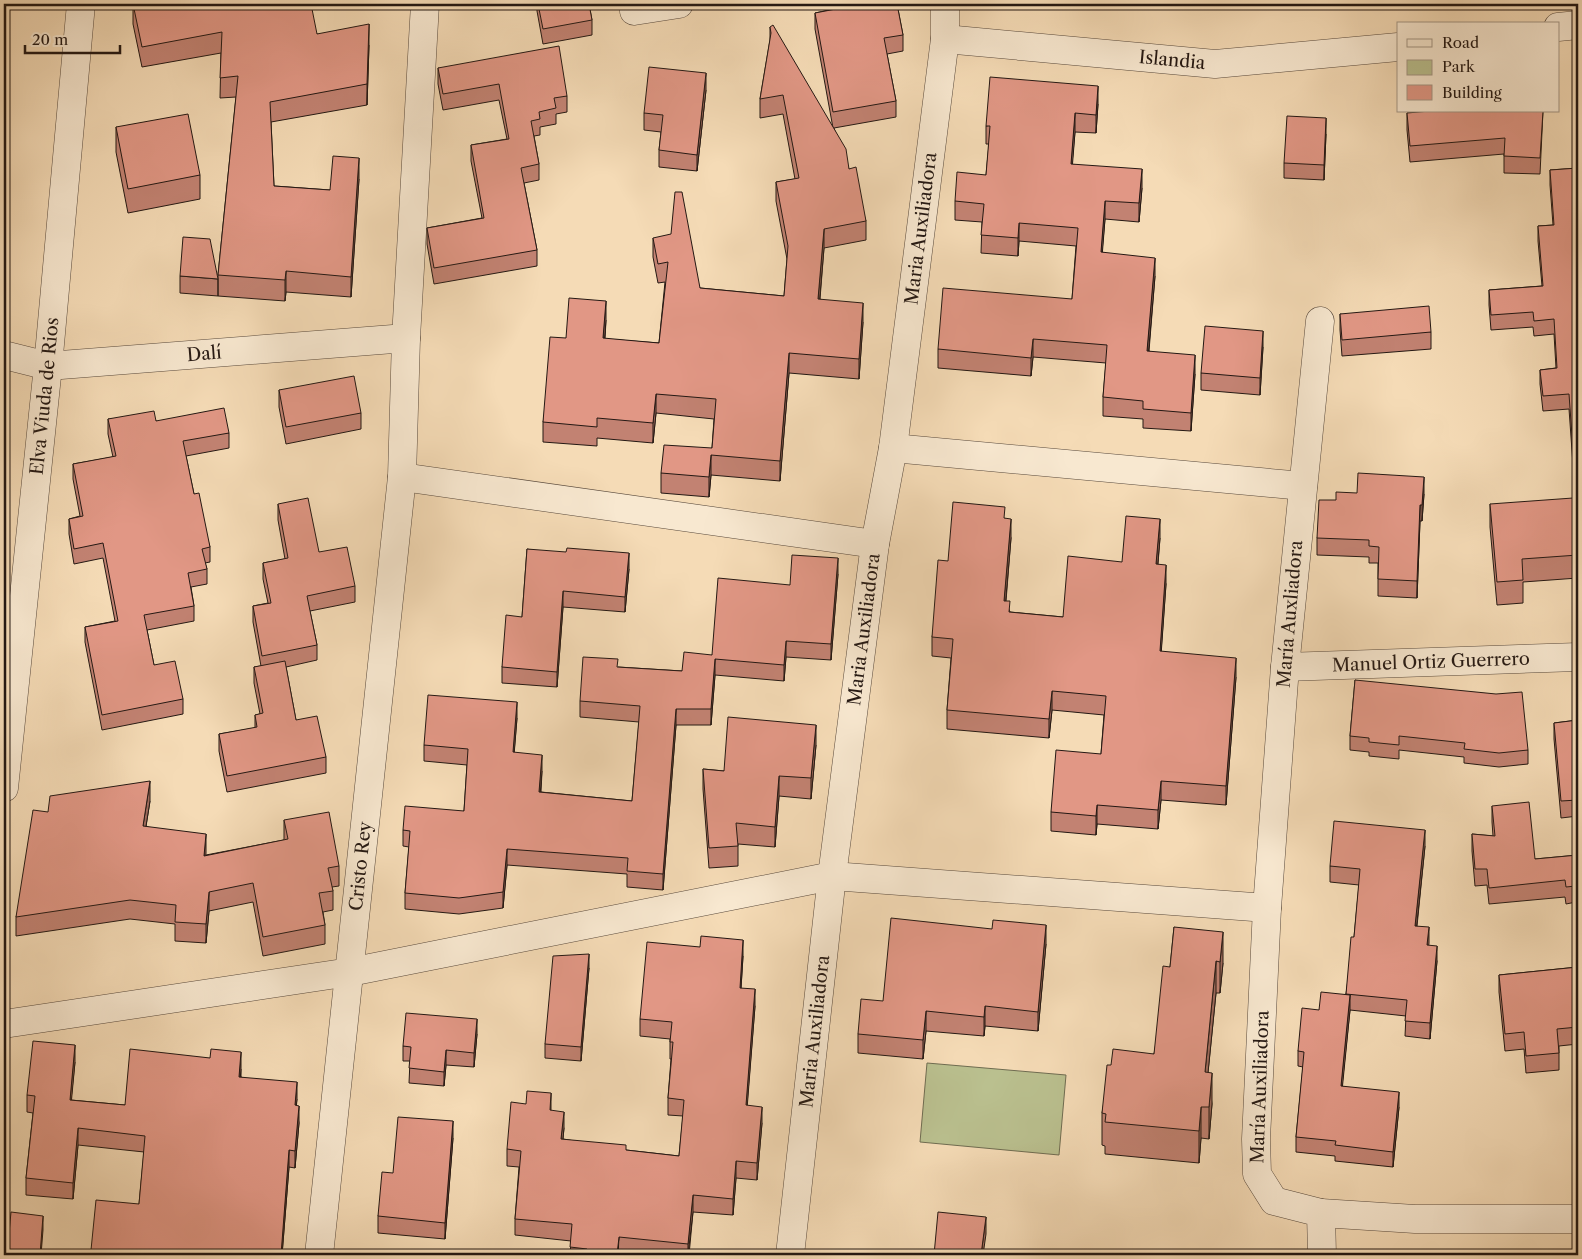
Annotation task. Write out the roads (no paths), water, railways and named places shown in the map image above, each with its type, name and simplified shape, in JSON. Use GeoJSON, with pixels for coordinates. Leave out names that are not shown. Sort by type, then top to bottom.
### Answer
{"type":"FeatureCollection","features":[{"type":"Feature","properties":{"kind":"street","name":"Elva Viuda de Rios"},"geometry":{"type":"LineString","coordinates":[[4,788],[48,366],[81,4]]}},
{"type":"Feature","properties":{"kind":"street","name":"Cristo Rey"},"geometry":{"type":"LineString","coordinates":[[319,1255],[402,478],[406,338],[426,4]]}},
{"type":"Feature","properties":{"kind":"street"},"geometry":{"type":"LineString","coordinates":[[634,11],[679,4]]}},
{"type":"Feature","properties":{"kind":"street","name":"Maria Auxiliadora"},"geometry":{"type":"LineString","coordinates":[[790,1255],[832,876],[875,544],[892,448],[945,39],[945,4]]}},
{"type":"Feature","properties":{"kind":"street"},"geometry":{"type":"LineString","coordinates":[[1560,27],[1578,25]]}},
{"type":"Feature","properties":{"kind":"street","name":"Islandia"},"geometry":{"type":"LineString","coordinates":[[945,39],[1215,64],[1397,47]]}},
{"type":"Feature","properties":{"kind":"street","name":"María Auxliadora"},"geometry":{"type":"LineString","coordinates":[[1267,908],[1285,667],[1320,321]]}},
{"type":"Feature","properties":{"kind":"street","name":"Dalí"},"geometry":{"type":"LineString","coordinates":[[4,355],[48,366],[406,338]]}},
{"type":"Feature","properties":{"kind":"street"},"geometry":{"type":"LineString","coordinates":[[892,448],[1303,486]]}},
{"type":"Feature","properties":{"kind":"street"},"geometry":{"type":"LineString","coordinates":[[402,478],[875,544]]}},
{"type":"Feature","properties":{"kind":"street","name":"Manuel Ortiz Guerrero"},"geometry":{"type":"LineString","coordinates":[[1285,667],[1578,657]]}},
{"type":"Feature","properties":{"kind":"street"},"geometry":{"type":"LineString","coordinates":[[4,1024],[350,972],[832,876],[1267,908]]}},
{"type":"Feature","properties":{"kind":"street","name":"María Auxiliadora"},"geometry":{"type":"LineString","coordinates":[[1267,908],[1256,1139],[1257,1174],[1274,1201],[1321,1213],[1415,1219],[1578,1219]]}},
{"type":"Feature","properties":{"kind":"street"},"geometry":{"type":"LineString","coordinates":[[1321,1213],[1322,1255]]}}]}
